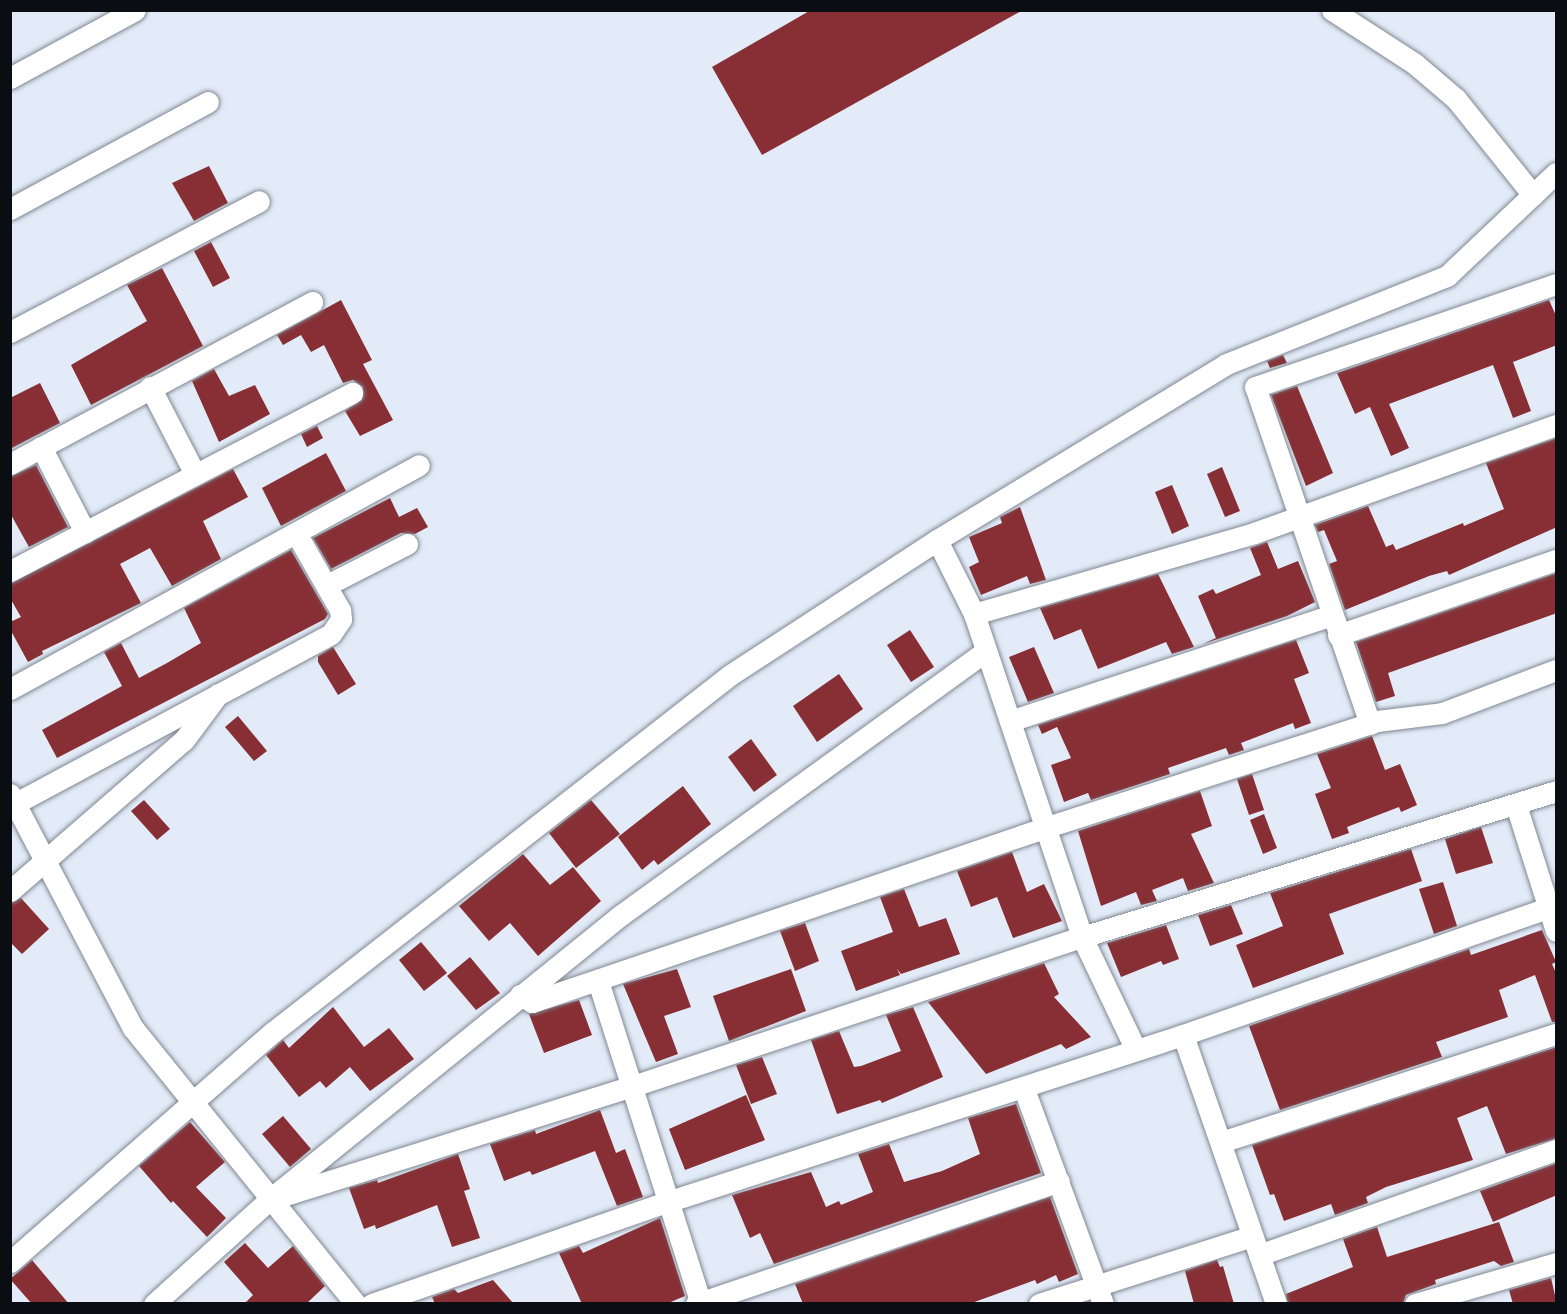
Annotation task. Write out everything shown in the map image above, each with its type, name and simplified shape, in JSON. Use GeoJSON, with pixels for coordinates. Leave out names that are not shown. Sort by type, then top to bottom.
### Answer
{"type":"FeatureCollection","features":[{"type":"Feature","properties":{"kind":"street"},"geometry":{"type":"LineString","coordinates":[[10,78],[135,10]]}},
{"type":"Feature","properties":{"kind":"street"},"geometry":{"type":"LineString","coordinates":[[1332,10],[1414,64],[1456,99],[1533,195]]}},
{"type":"Feature","properties":{"kind":"street"},"geometry":{"type":"LineString","coordinates":[[10,209],[208,102]]}},
{"type":"Feature","properties":{"kind":"street"},"geometry":{"type":"LineString","coordinates":[[10,1262],[273,1032],[730,675],[937,540],[1226,364],[1447,276],[1557,173]]}},
{"type":"Feature","properties":{"kind":"street"},"geometry":{"type":"LineString","coordinates":[[10,332],[259,201]]}},
{"type":"Feature","properties":{"kind":"street"},"geometry":{"type":"LineString","coordinates":[[1370,724],[1255,387],[1557,284]]}},
{"type":"Feature","properties":{"kind":"street"},"geometry":{"type":"LineString","coordinates":[[10,464],[312,302]]}},
{"type":"Feature","properties":{"kind":"street"},"geometry":{"type":"LineString","coordinates":[[150,387],[195,474]]}},
{"type":"Feature","properties":{"kind":"street"},"geometry":{"type":"LineString","coordinates":[[10,571],[352,393]]}},
{"type":"Feature","properties":{"kind":"street"},"geometry":{"type":"LineString","coordinates":[[974,614],[1299,517],[1557,425]]}},
{"type":"Feature","properties":{"kind":"street"},"geometry":{"type":"LineString","coordinates":[[41,447],[85,532]]}},
{"type":"Feature","properties":{"kind":"street"},"geometry":{"type":"LineString","coordinates":[[10,689],[297,535],[419,465]]}},
{"type":"Feature","properties":{"kind":"street"},"geometry":{"type":"LineString","coordinates":[[297,535],[327,585],[341,619],[331,634],[219,692],[14,807],[133,1028],[269,1200],[356,1304]]}},
{"type":"Feature","properties":{"kind":"street"},"geometry":{"type":"LineString","coordinates":[[937,540],[974,614],[1047,827],[1082,938],[1136,1050]]}},
{"type":"Feature","properties":{"kind":"street"},"geometry":{"type":"LineString","coordinates":[[327,585],[407,544]]}},
{"type":"Feature","properties":{"kind":"street"},"geometry":{"type":"LineString","coordinates":[[1010,721],[1557,560]]}},
{"type":"Feature","properties":{"kind":"street"},"geometry":{"type":"LineString","coordinates":[[153,1304],[269,1200],[621,915],[986,651]]}},
{"type":"Feature","properties":{"kind":"street"},"geometry":{"type":"LineString","coordinates":[[520,995],[532,1002],[1047,827],[1370,724],[1442,713],[1557,670]]}},
{"type":"Feature","properties":{"kind":"street"},"geometry":{"type":"LineString","coordinates":[[10,891],[184,740],[219,692]]}},
{"type":"Feature","properties":{"kind":"street"},"geometry":{"type":"LineString","coordinates":[[269,1200],[630,1087],[1082,938],[1557,791]]}},
{"type":"Feature","properties":{"kind":"street"},"geometry":{"type":"LineString","coordinates":[[1516,805],[1553,907],[1557,931]]}},
{"type":"Feature","properties":{"kind":"street"},"geometry":{"type":"LineString","coordinates":[[372,1304],[670,1202],[1024,1089],[1553,907]]}},
{"type":"Feature","properties":{"kind":"street"},"geometry":{"type":"LineString","coordinates":[[598,981],[630,1087],[670,1202],[699,1303],[1059,1180]]}},
{"type":"Feature","properties":{"kind":"street"},"geometry":{"type":"LineString","coordinates":[[1221,1142],[1557,1034]]}},
{"type":"Feature","properties":{"kind":"street"},"geometry":{"type":"LineString","coordinates":[[1183,1035],[1276,1304]]}},
{"type":"Feature","properties":{"kind":"street"},"geometry":{"type":"LineString","coordinates":[[1024,1089],[1100,1294]]}},
{"type":"Feature","properties":{"kind":"street"},"geometry":{"type":"LineString","coordinates":[[1039,1304],[1100,1294],[1557,1150]]}},
{"type":"Feature","properties":{"kind":"street"},"geometry":{"type":"LineString","coordinates":[[1415,1304],[1557,1263]]}},
{"type":"Feature","properties":{"kind":"building"},"geometry":{"type":"Polygon","coordinates":[[[811,10],[1023,10],[762,155],[712,67],[811,10]]]}},
{"type":"Feature","properties":{"kind":"building"},"geometry":{"type":"Polygon","coordinates":[[[209,166],[228,203],[194,221],[172,183],[209,166]]]}},
{"type":"Feature","properties":{"kind":"building"},"geometry":{"type":"Polygon","coordinates":[[[211,242],[230,278],[213,287],[194,251],[211,242]]]}},
{"type":"Feature","properties":{"kind":"building"},"geometry":{"type":"Polygon","coordinates":[[[162,268],[203,346],[91,405],[71,365],[147,321],[127,285],[162,268]]]}},
{"type":"Feature","properties":{"kind":"building"},"geometry":{"type":"Polygon","coordinates":[[[341,300],[372,360],[363,364],[393,420],[360,436],[345,411],[362,400],[363,387],[353,380],[343,383],[324,345],[311,352],[301,335],[283,345],[277,335],[341,300]]]}},
{"type":"Feature","properties":{"kind":"building"},"geometry":{"type":"Polygon","coordinates":[[[1549,300],[1557,318],[1557,345],[1513,362],[1531,411],[1513,418],[1493,365],[1389,404],[1409,448],[1391,456],[1370,407],[1355,414],[1337,373],[1549,300]]]}},
{"type":"Feature","properties":{"kind":"building"},"geometry":{"type":"Polygon","coordinates":[[[1283,355],[1287,363],[1270,368],[1267,361],[1283,355]]]}},
{"type":"Feature","properties":{"kind":"building"},"geometry":{"type":"Polygon","coordinates":[[[214,369],[229,396],[255,385],[270,414],[219,442],[192,381],[214,369]]]}},
{"type":"Feature","properties":{"kind":"building"},"geometry":{"type":"Polygon","coordinates":[[[40,383],[60,423],[10,449],[10,398],[40,383]]]}},
{"type":"Feature","properties":{"kind":"building"},"geometry":{"type":"Polygon","coordinates":[[[1297,386],[1333,473],[1306,486],[1271,395],[1297,386]]]}},
{"type":"Feature","properties":{"kind":"building"},"geometry":{"type":"Polygon","coordinates":[[[317,426],[323,438],[307,447],[301,434],[317,426]]]}},
{"type":"Feature","properties":{"kind":"building"},"geometry":{"type":"Polygon","coordinates":[[[1557,438],[1557,527],[1449,575],[1447,571],[1429,576],[1345,610],[1329,564],[1337,561],[1324,530],[1318,532],[1315,525],[1368,506],[1386,547],[1393,544],[1396,550],[1463,523],[1464,526],[1504,509],[1486,463],[1557,438]]]}},
{"type":"Feature","properties":{"kind":"building"},"geometry":{"type":"Polygon","coordinates":[[[326,453],[346,491],[281,526],[262,488],[326,453]]]}},
{"type":"Feature","properties":{"kind":"building"},"geometry":{"type":"Polygon","coordinates":[[[36,465],[68,527],[29,547],[10,513],[10,477],[36,465]]]}},
{"type":"Feature","properties":{"kind":"building"},"geometry":{"type":"Polygon","coordinates":[[[1222,467],[1240,511],[1225,517],[1207,474],[1222,467]]]}},
{"type":"Feature","properties":{"kind":"building"},"geometry":{"type":"Polygon","coordinates":[[[233,469],[248,497],[203,521],[221,559],[172,586],[150,548],[120,564],[141,603],[42,651],[43,654],[28,662],[10,629],[10,622],[21,617],[10,598],[10,584],[233,469]]]}},
{"type":"Feature","properties":{"kind":"building"},"geometry":{"type":"Polygon","coordinates":[[[1172,485],[1189,526],[1172,534],[1155,492],[1172,485]]]}},
{"type":"Feature","properties":{"kind":"building"},"geometry":{"type":"Polygon","coordinates":[[[390,498],[399,517],[417,508],[428,527],[415,534],[401,533],[331,569],[313,538],[390,498]]]}},
{"type":"Feature","properties":{"kind":"building"},"geometry":{"type":"Polygon","coordinates":[[[1020,507],[1046,580],[1030,584],[1027,576],[981,595],[969,567],[979,562],[969,537],[1002,523],[1000,517],[1020,507]]]}},
{"type":"Feature","properties":{"kind":"building"},"geometry":{"type":"Polygon","coordinates":[[[1267,542],[1278,569],[1298,561],[1315,602],[1287,616],[1203,644],[1216,638],[1198,596],[1213,589],[1216,594],[1261,575],[1250,548],[1267,542]]]}},
{"type":"Feature","properties":{"kind":"building"},"geometry":{"type":"Polygon","coordinates":[[[291,550],[328,614],[325,619],[57,758],[42,730],[122,686],[104,652],[121,643],[139,678],[167,663],[201,643],[184,608],[291,550]]]}},
{"type":"Feature","properties":{"kind":"building"},"geometry":{"type":"Polygon","coordinates":[[[1557,573],[1557,613],[1388,673],[1395,696],[1376,702],[1356,642],[1557,573]]]}},
{"type":"Feature","properties":{"kind":"building"},"geometry":{"type":"Polygon","coordinates":[[[1158,574],[1194,647],[1172,654],[1166,642],[1098,669],[1081,629],[1054,640],[1040,608],[1158,574]]]}},
{"type":"Feature","properties":{"kind":"building"},"geometry":{"type":"Polygon","coordinates":[[[910,630],[934,667],[911,682],[887,645],[910,630]]]}},
{"type":"Feature","properties":{"kind":"building"},"geometry":{"type":"Polygon","coordinates":[[[1296,640],[1309,673],[1294,679],[1311,723],[1295,729],[1293,723],[1241,743],[1244,750],[1229,755],[1226,748],[1168,768],[1170,774],[1091,800],[1088,793],[1064,802],[1051,765],[1071,758],[1057,727],[1042,734],[1038,725],[1296,640]]]}},
{"type":"Feature","properties":{"kind":"building"},"geometry":{"type":"Polygon","coordinates":[[[333,647],[356,684],[338,695],[318,662],[318,656],[333,647]]]}},
{"type":"Feature","properties":{"kind":"building"},"geometry":{"type":"Polygon","coordinates":[[[1034,647],[1054,693],[1028,702],[1009,657],[1034,647]]]}},
{"type":"Feature","properties":{"kind":"building"},"geometry":{"type":"Polygon","coordinates":[[[839,674],[863,709],[817,742],[793,706],[839,674]]]}},
{"type":"Feature","properties":{"kind":"building"},"geometry":{"type":"Polygon","coordinates":[[[238,716],[267,751],[254,761],[225,727],[238,716]]]}},
{"type":"Feature","properties":{"kind":"building"},"geometry":{"type":"Polygon","coordinates":[[[1372,736],[1385,770],[1400,764],[1417,805],[1401,812],[1399,807],[1347,827],[1349,833],[1332,839],[1315,794],[1331,788],[1317,754],[1372,736]]]}},
{"type":"Feature","properties":{"kind":"building"},"geometry":{"type":"Polygon","coordinates":[[[751,739],[777,775],[754,792],[728,757],[751,739]]]}},
{"type":"Feature","properties":{"kind":"building"},"geometry":{"type":"Polygon","coordinates":[[[1252,774],[1264,810],[1249,815],[1237,779],[1252,774]]]}},
{"type":"Feature","properties":{"kind":"building"},"geometry":{"type":"Polygon","coordinates":[[[683,786],[711,824],[658,865],[654,860],[642,870],[618,837],[683,786]]]}},
{"type":"Feature","properties":{"kind":"building"},"geometry":{"type":"Polygon","coordinates":[[[1200,791],[1212,826],[1191,834],[1214,883],[1188,891],[1183,878],[1152,890],[1157,901],[1141,905],[1136,892],[1101,906],[1078,831],[1200,791]]]}},
{"type":"Feature","properties":{"kind":"building"},"geometry":{"type":"Polygon","coordinates":[[[144,800],[170,829],[157,840],[131,811],[144,800]]]}},
{"type":"Feature","properties":{"kind":"building"},"geometry":{"type":"Polygon","coordinates":[[[591,800],[620,834],[576,868],[549,833],[591,800]]]}},
{"type":"Feature","properties":{"kind":"building"},"geometry":{"type":"Polygon","coordinates":[[[1264,814],[1277,848],[1263,854],[1250,820],[1264,814]]]}},
{"type":"Feature","properties":{"kind":"building"},"geometry":{"type":"Polygon","coordinates":[[[1481,827],[1493,863],[1456,874],[1445,839],[1481,827]]]}},
{"type":"Feature","properties":{"kind":"building"},"geometry":{"type":"Polygon","coordinates":[[[1411,849],[1422,881],[1329,914],[1344,954],[1253,988],[1236,945],[1283,926],[1270,893],[1411,849]]]}},
{"type":"Feature","properties":{"kind":"building"},"geometry":{"type":"Polygon","coordinates":[[[1012,852],[1027,892],[1044,884],[1062,921],[1013,938],[997,897],[971,907],[957,871],[1012,852]]]}},
{"type":"Feature","properties":{"kind":"building"},"geometry":{"type":"Polygon","coordinates":[[[523,854],[550,885],[573,867],[601,901],[538,956],[510,923],[489,941],[459,906],[523,854]]]}},
{"type":"Feature","properties":{"kind":"building"},"geometry":{"type":"Polygon","coordinates":[[[1443,882],[1457,926],[1434,934],[1419,889],[1443,882]]]}},
{"type":"Feature","properties":{"kind":"building"},"geometry":{"type":"Polygon","coordinates":[[[904,889],[919,927],[946,918],[960,954],[901,974],[897,969],[900,975],[856,991],[841,951],[893,932],[880,897],[904,889]]]}},
{"type":"Feature","properties":{"kind":"building"},"geometry":{"type":"Polygon","coordinates":[[[21,898],[49,929],[22,954],[10,942],[10,903],[21,898]]]}},
{"type":"Feature","properties":{"kind":"building"},"geometry":{"type":"Polygon","coordinates":[[[1231,905],[1243,934],[1210,946],[1198,915],[1231,905]]]}},
{"type":"Feature","properties":{"kind":"building"},"geometry":{"type":"Polygon","coordinates":[[[805,923],[819,961],[795,971],[780,931],[805,923]]]}},
{"type":"Feature","properties":{"kind":"building"},"geometry":{"type":"Polygon","coordinates":[[[1166,925],[1179,959],[1163,965],[1161,961],[1121,977],[1107,943],[1166,925]]]}},
{"type":"Feature","properties":{"kind":"building"},"geometry":{"type":"Polygon","coordinates":[[[1542,930],[1556,962],[1552,964],[1557,975],[1557,1022],[1552,1022],[1535,975],[1499,990],[1508,1017],[1436,1042],[1442,1057],[1280,1110],[1249,1026],[1469,949],[1471,955],[1542,930]]]}},
{"type":"Feature","properties":{"kind":"building"},"geometry":{"type":"Polygon","coordinates":[[[421,942],[447,973],[424,991],[399,960],[421,942]]]}},
{"type":"Feature","properties":{"kind":"building"},"geometry":{"type":"Polygon","coordinates":[[[470,957],[500,993],[476,1010],[447,976],[470,957]]]}},
{"type":"Feature","properties":{"kind":"building"},"geometry":{"type":"Polygon","coordinates":[[[1044,963],[1059,994],[1054,997],[1091,1037],[1066,1049],[1061,1044],[986,1074],[928,1002],[1044,963]]]}},
{"type":"Feature","properties":{"kind":"building"},"geometry":{"type":"Polygon","coordinates":[[[677,969],[691,1007],[664,1016],[678,1054],[656,1062],[623,984],[677,969]]]}},
{"type":"Feature","properties":{"kind":"building"},"geometry":{"type":"Polygon","coordinates":[[[791,969],[806,1011],[729,1041],[713,996],[791,969]]]}},
{"type":"Feature","properties":{"kind":"building"},"geometry":{"type":"Polygon","coordinates":[[[579,1000],[592,1035],[544,1053],[529,1014],[579,1000]]]}},
{"type":"Feature","properties":{"kind":"building"},"geometry":{"type":"Polygon","coordinates":[[[333,1007],[364,1047],[389,1028],[414,1059],[370,1091],[350,1067],[326,1088],[320,1081],[299,1097],[266,1055],[283,1040],[289,1048],[333,1007]]]}},
{"type":"Feature","properties":{"kind":"building"},"geometry":{"type":"Polygon","coordinates":[[[913,1007],[943,1077],[882,1103],[880,1100],[837,1114],[811,1040],[839,1031],[854,1067],[861,1066],[901,1051],[886,1015],[913,1007]]]}},
{"type":"Feature","properties":{"kind":"building"},"geometry":{"type":"Polygon","coordinates":[[[1557,1047],[1557,1138],[1506,1154],[1487,1106],[1457,1118],[1473,1160],[1386,1187],[1366,1197],[1368,1203],[1335,1215],[1331,1204],[1284,1221],[1274,1194],[1270,1195],[1252,1145],[1557,1047]]]}},
{"type":"Feature","properties":{"kind":"building"},"geometry":{"type":"Polygon","coordinates":[[[762,1057],[777,1094],[751,1104],[736,1065],[762,1057]]]}},
{"type":"Feature","properties":{"kind":"building"},"geometry":{"type":"Polygon","coordinates":[[[746,1095],[765,1140],[685,1170],[669,1129],[746,1095]]]}},
{"type":"Feature","properties":{"kind":"building"},"geometry":{"type":"Polygon","coordinates":[[[1016,1104],[1041,1173],[774,1264],[760,1233],[750,1238],[732,1195],[811,1172],[826,1207],[839,1201],[841,1205],[873,1192],[858,1154],[889,1144],[904,1182],[942,1171],[980,1154],[968,1118],[1016,1104]]]}},
{"type":"Feature","properties":{"kind":"building"},"geometry":{"type":"Polygon","coordinates":[[[600,1110],[616,1153],[625,1149],[643,1197],[617,1206],[595,1151],[532,1175],[530,1171],[504,1181],[490,1144],[535,1130],[536,1134],[600,1110]]]}},
{"type":"Feature","properties":{"kind":"building"},"geometry":{"type":"Polygon","coordinates":[[[283,1116],[311,1149],[290,1167],[262,1134],[283,1116]]]}},
{"type":"Feature","properties":{"kind":"building"},"geometry":{"type":"Polygon","coordinates":[[[190,1122],[225,1162],[196,1187],[226,1218],[207,1237],[173,1201],[171,1203],[139,1166],[190,1122]]]}},
{"type":"Feature","properties":{"kind":"building"},"geometry":{"type":"Polygon","coordinates":[[[458,1154],[470,1189],[464,1191],[480,1238],[452,1247],[437,1205],[376,1229],[375,1225],[364,1229],[349,1188],[377,1180],[378,1183],[458,1154]]]}},
{"type":"Feature","properties":{"kind":"building"},"geometry":{"type":"Polygon","coordinates":[[[1557,1163],[1557,1195],[1493,1222],[1480,1191],[1557,1163]]]}},
{"type":"Feature","properties":{"kind":"building"},"geometry":{"type":"Polygon","coordinates":[[[1050,1197],[1078,1274],[1059,1282],[1056,1275],[1037,1284],[1035,1280],[969,1304],[803,1304],[795,1284],[1050,1197]]]}},
{"type":"Feature","properties":{"kind":"building"},"geometry":{"type":"Polygon","coordinates":[[[660,1218],[685,1296],[666,1304],[582,1304],[559,1253],[579,1246],[583,1253],[660,1218]]]}},
{"type":"Feature","properties":{"kind":"building"},"geometry":{"type":"Polygon","coordinates":[[[1499,1222],[1514,1262],[1501,1266],[1494,1261],[1435,1280],[1436,1284],[1406,1295],[1403,1304],[1288,1304],[1286,1294],[1353,1267],[1343,1239],[1377,1227],[1387,1257],[1499,1222]]]}},
{"type":"Feature","properties":{"kind":"building"},"geometry":{"type":"Polygon","coordinates":[[[245,1243],[268,1268],[293,1246],[325,1286],[306,1304],[244,1304],[253,1295],[224,1262],[245,1243]]]}},
{"type":"Feature","properties":{"kind":"building"},"geometry":{"type":"Polygon","coordinates":[[[32,1260],[69,1304],[32,1304],[10,1279],[32,1260]]]}},
{"type":"Feature","properties":{"kind":"building"},"geometry":{"type":"Polygon","coordinates":[[[1217,1260],[1220,1267],[1223,1266],[1234,1304],[1194,1304],[1185,1271],[1217,1260]]]}},
{"type":"Feature","properties":{"kind":"building"},"geometry":{"type":"Polygon","coordinates":[[[1551,1278],[1557,1304],[1513,1304],[1509,1290],[1551,1278]]]}},
{"type":"Feature","properties":{"kind":"building"},"geometry":{"type":"Polygon","coordinates":[[[493,1280],[514,1304],[435,1304],[432,1297],[454,1289],[458,1293],[493,1280]]]}}]}
